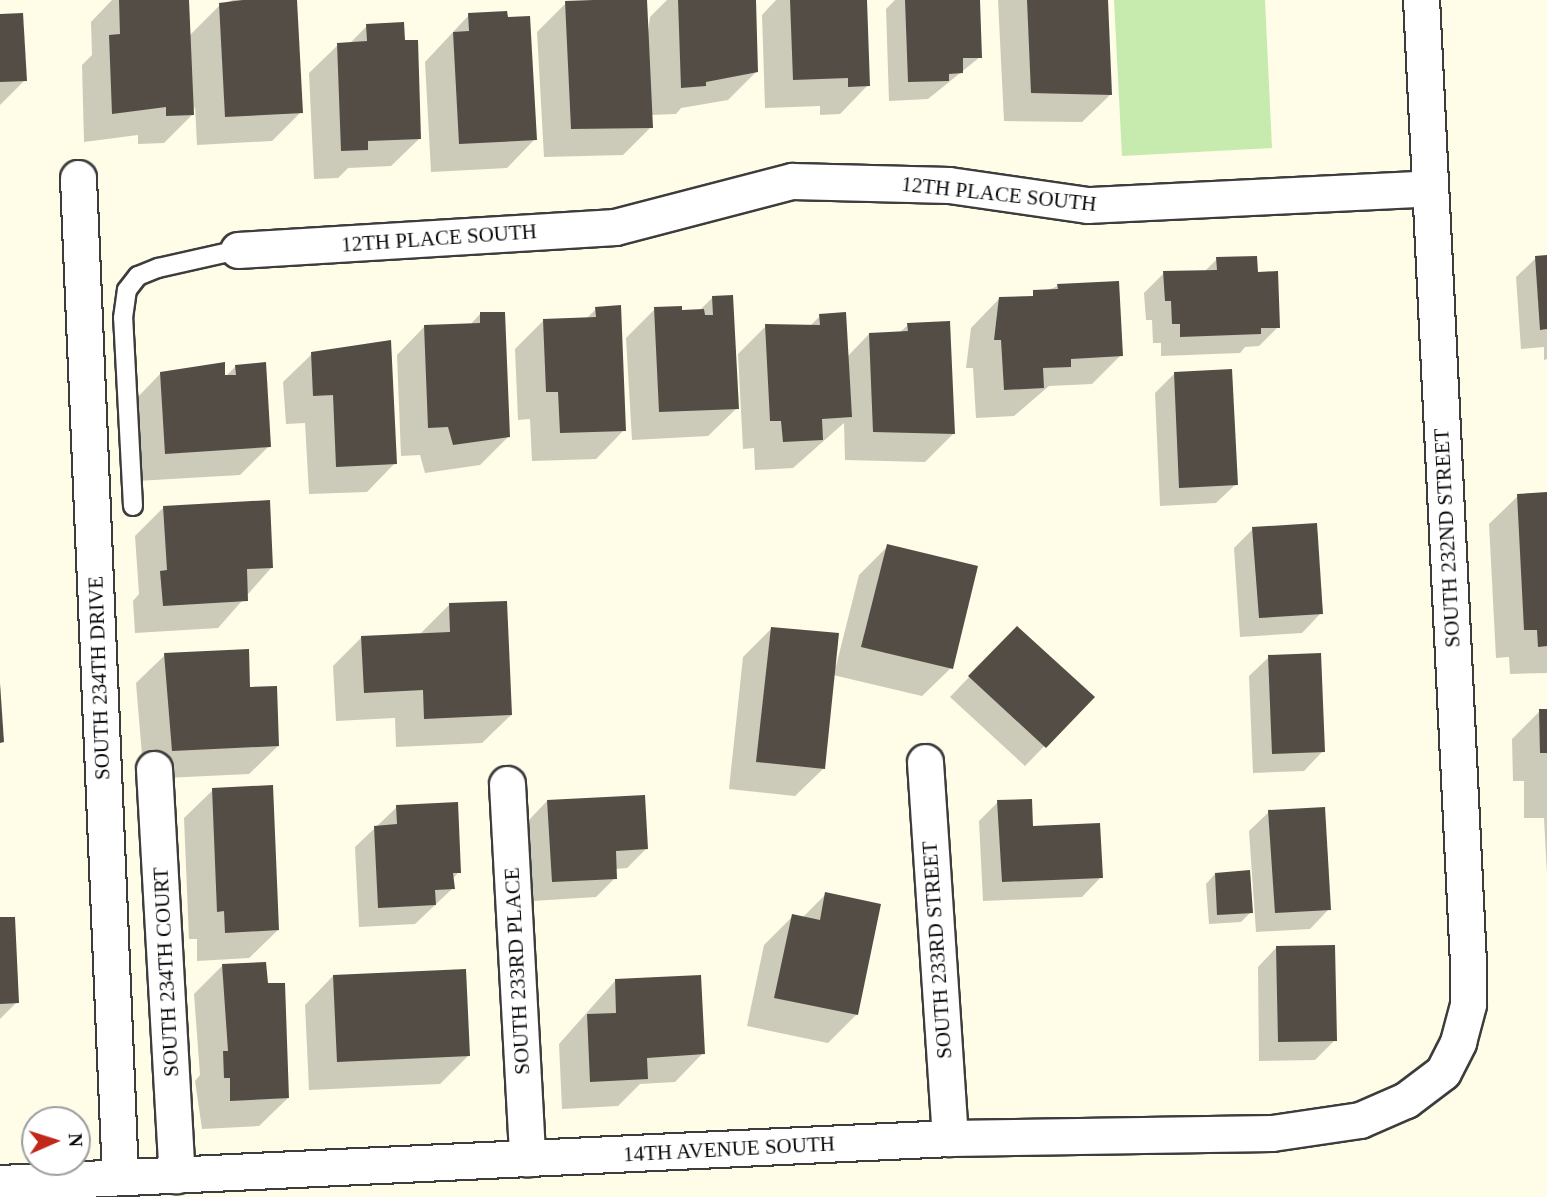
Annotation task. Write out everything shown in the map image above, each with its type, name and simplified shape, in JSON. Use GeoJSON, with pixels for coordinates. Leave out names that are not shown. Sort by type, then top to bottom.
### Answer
{"type":"FeatureCollection","features":[{"type":"Feature","properties":{"kind":"street","name":"SOUTH 232ND STREET"},"geometry":{"type":"LineString","coordinates":[[1421,0],[1468,963],[1468,1004],[1458,1042],[1443,1072]]}},
{"type":"Feature","properties":{"kind":"street","name":"SOUTH 234TH DRIVE"},"geometry":{"type":"LineString","coordinates":[[78,178],[120,1177]]}},
{"type":"Feature","properties":{"kind":"street","name":"12TH PLACE SOUTH"},"geometry":{"type":"LineString","coordinates":[[238,250],[615,227],[792,181],[949,185],[1088,205],[1430,188]]}},
{"type":"Feature","properties":{"kind":"street","name":"SOUTH 233RD STREET"},"geometry":{"type":"LineString","coordinates":[[925,762],[950,1138]]}},
{"type":"Feature","properties":{"kind":"street","name":"SOUTH 234TH COURT"},"geometry":{"type":"LineString","coordinates":[[154,769],[177,1175]]}},
{"type":"Feature","properties":{"kind":"street","name":"SOUTH 233RD PLACE"},"geometry":{"type":"LineString","coordinates":[[507,784],[527,1158]]}},
{"type":"Feature","properties":{"kind":"street","name":"14TH AVENUE SOUTH"},"geometry":{"type":"LineString","coordinates":[[0,1183],[70,1188],[120,1177],[950,1138],[1316,1129],[1360,1120],[1406,1100],[1443,1072]]}},
{"type":"Feature","properties":{"kind":"lane"},"geometry":{"type":"LineString","coordinates":[[133,506],[123,318],[127,290],[138,276],[158,268],[238,250]]}},
{"type":"Feature","properties":{"kind":"green space"},"geometry":{"type":"Polygon","coordinates":[[[1114,0],[1265,0],[1272,148],[1122,156],[1114,0]]]}},
{"type":"Feature","properties":{"kind":"building"},"geometry":{"type":"Polygon","coordinates":[[[119,0],[189,0],[194,115],[166,116],[166,107],[112,114],[109,35],[120,34],[119,0]]]}},
{"type":"Feature","properties":{"kind":"building"},"geometry":{"type":"Polygon","coordinates":[[[297,0],[303,113],[225,117],[219,3],[297,0]]]}},
{"type":"Feature","properties":{"kind":"building"},"geometry":{"type":"Polygon","coordinates":[[[647,0],[653,128],[571,129],[565,1],[647,0]]]}},
{"type":"Feature","properties":{"kind":"building"},"geometry":{"type":"Polygon","coordinates":[[[678,0],[756,0],[758,72],[706,82],[706,86],[681,88],[678,0]]]}},
{"type":"Feature","properties":{"kind":"building"},"geometry":{"type":"Polygon","coordinates":[[[790,0],[867,0],[870,86],[848,87],[848,78],[793,80],[790,0]]]}},
{"type":"Feature","properties":{"kind":"building"},"geometry":{"type":"Polygon","coordinates":[[[905,0],[980,0],[982,58],[963,58],[963,73],[949,74],[949,81],[908,82],[905,0]]]}},
{"type":"Feature","properties":{"kind":"building"},"geometry":{"type":"Polygon","coordinates":[[[1027,0],[1108,0],[1112,95],[1031,93],[1027,0]]]}},
{"type":"Feature","properties":{"kind":"building"},"geometry":{"type":"Polygon","coordinates":[[[507,11],[508,17],[530,16],[537,140],[459,144],[453,32],[469,31],[468,13],[507,11]]]}},
{"type":"Feature","properties":{"kind":"building"},"geometry":{"type":"Polygon","coordinates":[[[23,13],[27,81],[0,82],[0,14],[23,13]]]}},
{"type":"Feature","properties":{"kind":"building"},"geometry":{"type":"Polygon","coordinates":[[[404,22],[405,40],[418,40],[421,139],[368,141],[368,150],[341,151],[337,43],[367,41],[366,24],[404,22]]]}},
{"type":"Feature","properties":{"kind":"building"},"geometry":{"type":"Polygon","coordinates":[[[1547,255],[1547,329],[1540,330],[1535,256],[1547,255]]]}},
{"type":"Feature","properties":{"kind":"building"},"geometry":{"type":"Polygon","coordinates":[[[1257,256],[1258,272],[1278,271],[1280,328],[1261,328],[1261,334],[1180,337],[1180,324],[1172,324],[1171,301],[1165,301],[1163,271],[1217,270],[1216,257],[1257,256]]]}},
{"type":"Feature","properties":{"kind":"building"},"geometry":{"type":"Polygon","coordinates":[[[1119,281],[1123,356],[1071,359],[1071,367],[1043,368],[1044,388],[1004,390],[1001,340],[994,340],[999,297],[1033,296],[1033,290],[1058,289],[1057,284],[1119,281]]]}},
{"type":"Feature","properties":{"kind":"building"},"geometry":{"type":"Polygon","coordinates":[[[733,295],[739,409],[659,412],[654,307],[682,306],[682,310],[704,309],[705,315],[713,315],[712,296],[733,295]]]}},
{"type":"Feature","properties":{"kind":"building"},"geometry":{"type":"Polygon","coordinates":[[[621,305],[626,431],[560,433],[558,392],[546,392],[543,319],[596,317],[595,307],[621,305]]]}},
{"type":"Feature","properties":{"kind":"building"},"geometry":{"type":"Polygon","coordinates":[[[480,312],[505,312],[510,437],[453,445],[448,427],[428,428],[424,325],[480,323],[480,312]]]}},
{"type":"Feature","properties":{"kind":"building"},"geometry":{"type":"Polygon","coordinates":[[[846,312],[852,417],[822,419],[823,440],[783,442],[781,421],[770,421],[765,324],[820,325],[819,314],[846,312]]]}},
{"type":"Feature","properties":{"kind":"building"},"geometry":{"type":"Polygon","coordinates":[[[950,321],[955,434],[873,432],[869,333],[908,331],[907,323],[950,321]]]}},
{"type":"Feature","properties":{"kind":"building"},"geometry":{"type":"Polygon","coordinates":[[[391,340],[397,464],[336,467],[333,395],[313,396],[311,352],[391,340]]]}},
{"type":"Feature","properties":{"kind":"building"},"geometry":{"type":"Polygon","coordinates":[[[225,362],[225,375],[236,375],[235,365],[266,362],[271,447],[165,454],[160,372],[225,362]]]}},
{"type":"Feature","properties":{"kind":"building"},"geometry":{"type":"Polygon","coordinates":[[[1232,369],[1238,485],[1179,488],[1174,372],[1232,369]]]}},
{"type":"Feature","properties":{"kind":"building"},"geometry":{"type":"Polygon","coordinates":[[[1547,492],[1547,646],[1538,647],[1537,630],[1524,630],[1517,494],[1547,492]]]}},
{"type":"Feature","properties":{"kind":"building"},"geometry":{"type":"Polygon","coordinates":[[[270,500],[273,568],[247,569],[248,601],[163,606],[160,571],[167,570],[163,506],[270,500]]]}},
{"type":"Feature","properties":{"kind":"building"},"geometry":{"type":"Polygon","coordinates":[[[1317,523],[1323,614],[1259,618],[1252,527],[1317,523]]]}},
{"type":"Feature","properties":{"kind":"building"},"geometry":{"type":"Polygon","coordinates":[[[887,544],[978,566],[953,669],[861,647],[887,544]]]}},
{"type":"Feature","properties":{"kind":"building"},"geometry":{"type":"Polygon","coordinates":[[[507,601],[512,715],[424,719],[423,690],[364,693],[361,636],[450,632],[449,603],[507,601]]]}},
{"type":"Feature","properties":{"kind":"building"},"geometry":{"type":"Polygon","coordinates":[[[1017,626],[1095,697],[1046,748],[968,676],[1017,626]]]}},
{"type":"Feature","properties":{"kind":"building"},"geometry":{"type":"Polygon","coordinates":[[[771,627],[839,633],[825,769],[756,762],[771,627]]]}},
{"type":"Feature","properties":{"kind":"building"},"geometry":{"type":"Polygon","coordinates":[[[249,649],[250,687],[277,686],[279,746],[172,751],[164,653],[249,649]]]}},
{"type":"Feature","properties":{"kind":"building"},"geometry":{"type":"Polygon","coordinates":[[[1321,653],[1325,752],[1272,754],[1268,655],[1321,653]]]}},
{"type":"Feature","properties":{"kind":"building"},"geometry":{"type":"Polygon","coordinates":[[[0,683],[4,742],[0,743],[0,683]]]}},
{"type":"Feature","properties":{"kind":"building"},"geometry":{"type":"Polygon","coordinates":[[[1539,709],[1547,709],[1547,753],[1540,753],[1539,709]]]}},
{"type":"Feature","properties":{"kind":"building"},"geometry":{"type":"Polygon","coordinates":[[[273,785],[279,930],[225,933],[224,911],[217,912],[212,788],[273,785]]]}},
{"type":"Feature","properties":{"kind":"building"},"geometry":{"type":"Polygon","coordinates":[[[645,795],[648,849],[616,851],[617,879],[552,882],[547,800],[645,795]]]}},
{"type":"Feature","properties":{"kind":"building"},"geometry":{"type":"Polygon","coordinates":[[[1032,799],[1033,826],[1100,823],[1103,878],[1002,882],[997,800],[1032,799]]]}},
{"type":"Feature","properties":{"kind":"building"},"geometry":{"type":"Polygon","coordinates":[[[458,802],[461,873],[453,873],[455,889],[435,890],[436,905],[378,908],[374,826],[397,824],[396,805],[458,802]]]}},
{"type":"Feature","properties":{"kind":"building"},"geometry":{"type":"Polygon","coordinates":[[[1325,807],[1331,910],[1275,913],[1268,810],[1325,807]]]}},
{"type":"Feature","properties":{"kind":"building"},"geometry":{"type":"Polygon","coordinates":[[[1250,870],[1253,913],[1217,915],[1215,873],[1250,870]]]}},
{"type":"Feature","properties":{"kind":"building"},"geometry":{"type":"Polygon","coordinates":[[[825,892],[881,904],[858,1015],[774,998],[792,914],[820,920],[825,892]]]}},
{"type":"Feature","properties":{"kind":"building"},"geometry":{"type":"Polygon","coordinates":[[[0,917],[15,917],[19,1003],[0,1004],[0,917]]]}},
{"type":"Feature","properties":{"kind":"building"},"geometry":{"type":"Polygon","coordinates":[[[1335,945],[1337,1041],[1278,1042],[1276,946],[1335,945]]]}},
{"type":"Feature","properties":{"kind":"building"},"geometry":{"type":"Polygon","coordinates":[[[266,962],[268,983],[285,983],[289,1098],[230,1101],[230,1078],[224,1078],[223,1051],[228,1051],[222,964],[266,962]]]}},
{"type":"Feature","properties":{"kind":"building"},"geometry":{"type":"Polygon","coordinates":[[[466,969],[470,1056],[337,1062],[333,975],[466,969]]]}},
{"type":"Feature","properties":{"kind":"building"},"geometry":{"type":"Polygon","coordinates":[[[701,975],[705,1054],[647,1058],[648,1079],[590,1082],[587,1014],[616,1013],[615,979],[701,975]]]}}]}
